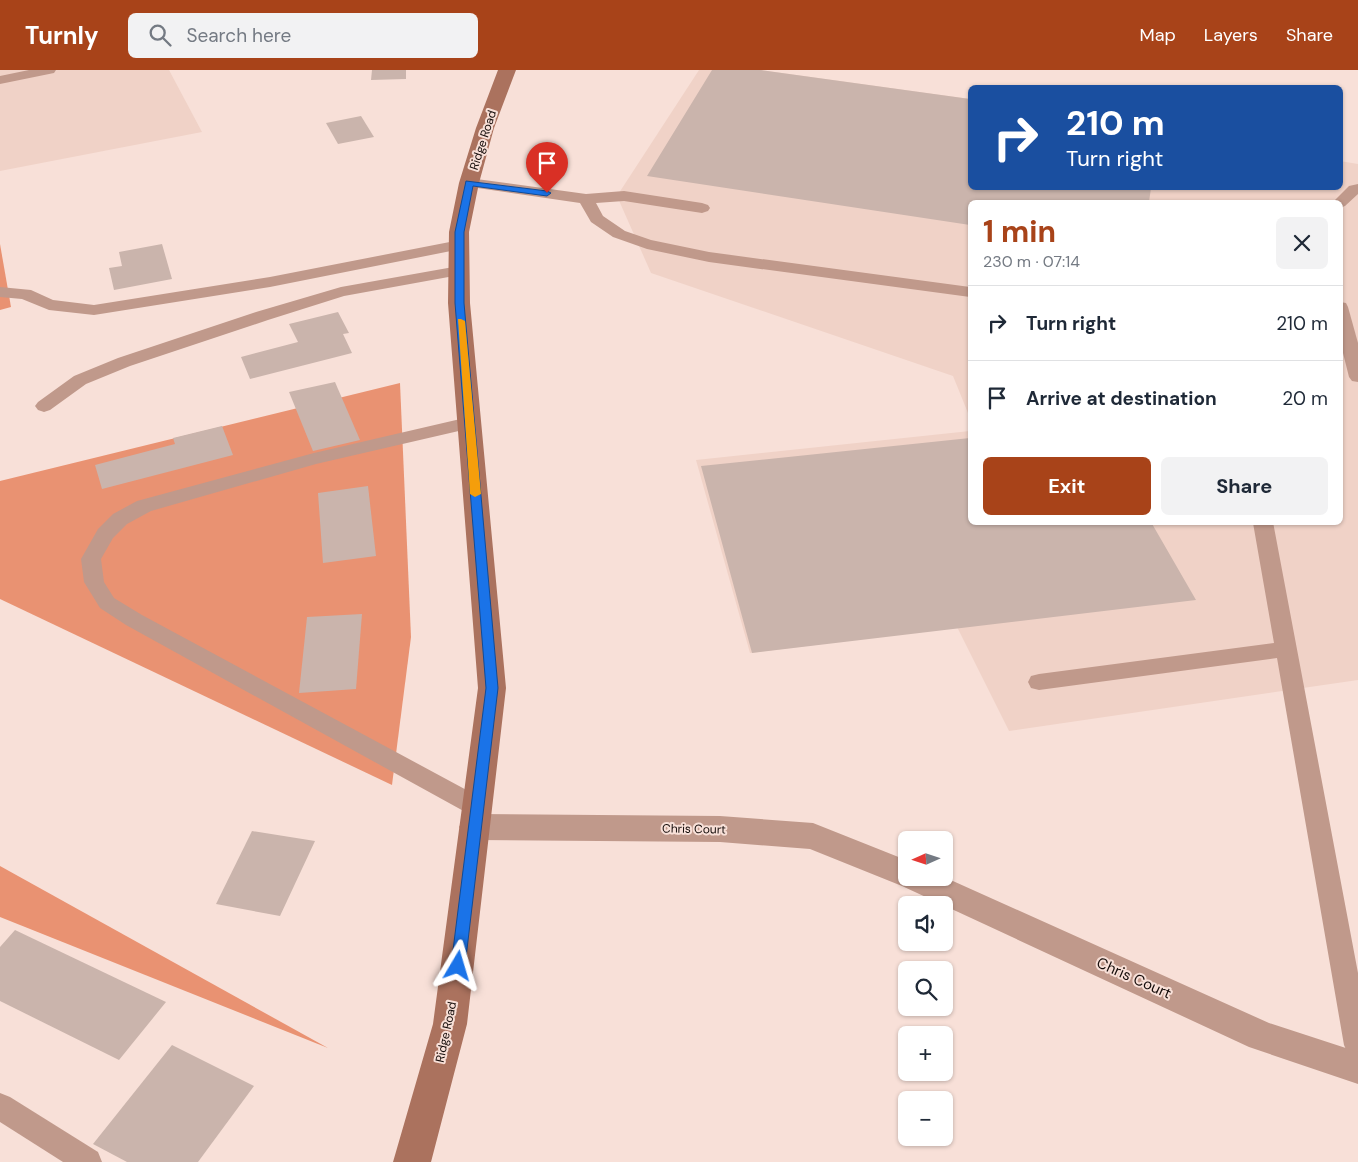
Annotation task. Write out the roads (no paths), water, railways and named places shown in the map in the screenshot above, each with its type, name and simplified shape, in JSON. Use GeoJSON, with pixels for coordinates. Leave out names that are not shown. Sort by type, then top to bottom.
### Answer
{"type":"FeatureCollection","features":[{"type":"Feature","properties":{"kind":"street","name":"Ridge Road"},"geometry":{"type":"LineString","coordinates":[[412,1162],[450,1024],[492,688],[459,303],[459,232],[469,183],[485,128],[507,70]]}},
{"type":"Feature","properties":{"kind":"street","name":"Chris Court"},"geometry":{"type":"LineString","coordinates":[[476,817],[720,829],[813,836],[898,871]]}},
{"type":"Feature","properties":{"kind":"street","name":"Chris Court"},"geometry":{"type":"LineString","coordinates":[[932,886],[1261,1036],[1358,1068]]}},
{"type":"Feature","properties":{"kind":"lane"},"geometry":{"type":"LineString","coordinates":[[0,80],[49,70]]}},
{"type":"Feature","properties":{"kind":"lane"},"geometry":{"type":"LineString","coordinates":[[469,183],[586,198],[624,196],[702,208]]}},
{"type":"Feature","properties":{"kind":"lane"},"geometry":{"type":"LineString","coordinates":[[1343,200],[1354,189],[1358,189]]}},
{"type":"Feature","properties":{"kind":"lane"},"geometry":{"type":"LineString","coordinates":[[586,198],[597,219],[619,234],[647,244],[709,257],[968,292]]}},
{"type":"Feature","properties":{"kind":"lane"},"geometry":{"type":"LineString","coordinates":[[0,292],[25,294],[49,305],[94,310],[270,282],[460,258]]}},
{"type":"Feature","properties":{"kind":"lane"},"geometry":{"type":"LineString","coordinates":[[44,406],[80,380],[115,365],[262,316],[341,292],[400,280],[460,258]]}},
{"type":"Feature","properties":{"kind":"lane"},"geometry":{"type":"LineString","coordinates":[[1343,319],[1358,377]]}},
{"type":"Feature","properties":{"kind":"lane"},"geometry":{"type":"LineString","coordinates":[[469,423],[314,459],[144,506],[120,519],[106,534],[91,559],[94,582],[107,603],[476,817]]}},
{"type":"Feature","properties":{"kind":"lane"},"geometry":{"type":"LineString","coordinates":[[1263,525],[1358,1044]]}},
{"type":"Feature","properties":{"kind":"lane"},"geometry":{"type":"LineString","coordinates":[[1039,682],[1286,649]]}},
{"type":"Feature","properties":{"kind":"lane"},"geometry":{"type":"LineString","coordinates":[[0,1106],[88,1162]]}}]}
